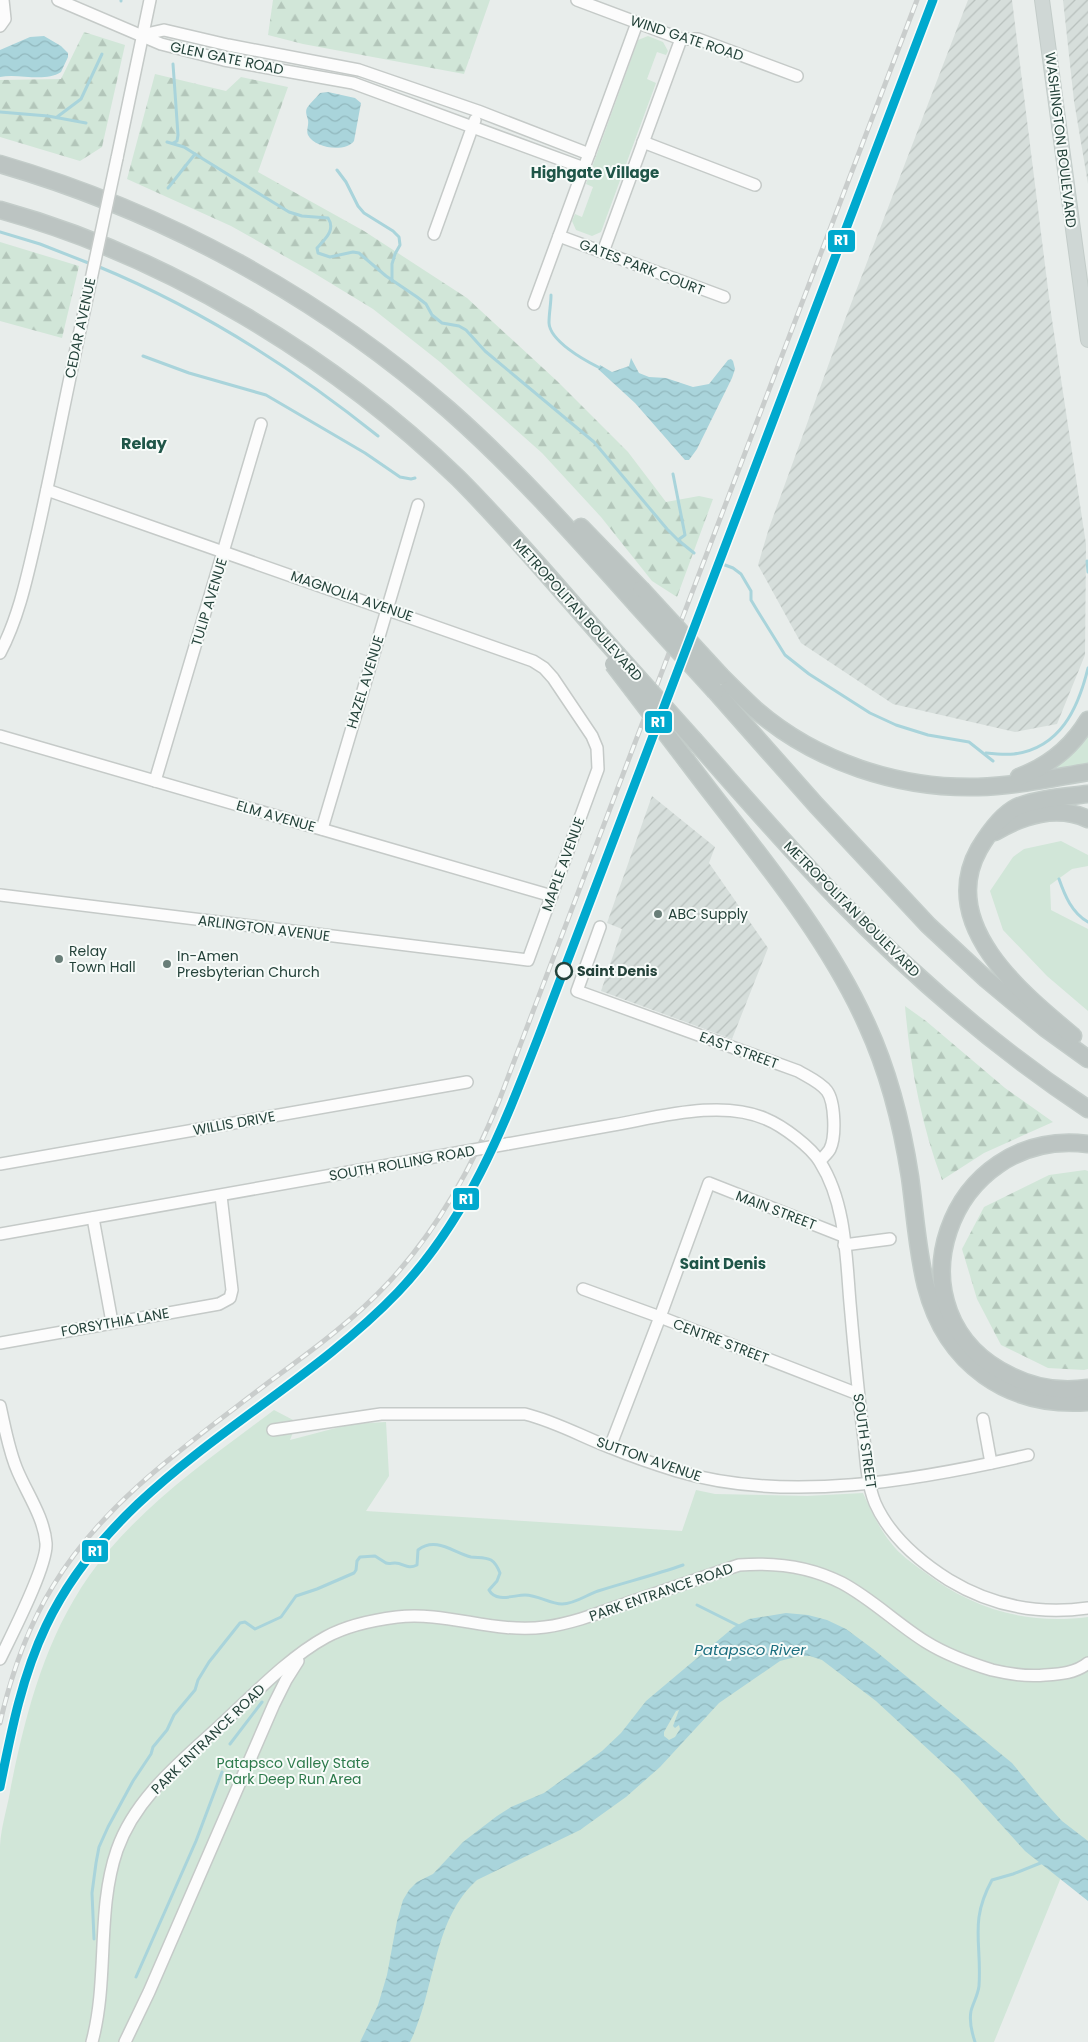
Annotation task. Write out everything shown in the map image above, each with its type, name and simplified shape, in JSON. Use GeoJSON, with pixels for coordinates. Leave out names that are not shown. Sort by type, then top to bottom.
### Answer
{"type":"FeatureCollection","features":[{"type":"Feature","properties":{"kind":"highway"},"geometry":{"type":"LineString","coordinates":[[0,164],[93,195],[170,227],[295,296],[393,364],[488,447],[582,544],[757,711],[825,754],[885,776],[922,784],[948,786],[999,786],[1088,772]]}},
{"type":"Feature","properties":{"kind":"highway","name":"METROPOLITAN BOULEVARD"},"geometry":{"type":"LineString","coordinates":[[0,210],[80,236],[153,268],[215,299],[282,339],[365,398],[445,467],[493,514],[615,659],[695,741],[838,899],[899,959],[1014,1056],[1088,1108]]}},
{"type":"Feature","properties":{"kind":"highway"},"geometry":{"type":"LineString","coordinates":[[638,596],[715,691],[816,805],[928,925],[986,980],[1045,1028],[1088,1059]]}},
{"type":"Feature","properties":{"kind":"highway"},"geometry":{"type":"LineString","coordinates":[[615,659],[687,761],[835,961],[868,1027],[893,1094],[910,1177],[920,1257],[925,1280],[935,1311],[946,1334],[975,1370],[994,1383],[1013,1392],[1052,1402],[1088,1402]]}},
{"type":"Feature","properties":{"kind":"highway"},"geometry":{"type":"LineString","coordinates":[[999,786],[1033,772],[1052,760],[1068,747],[1088,720]]}},
{"type":"Feature","properties":{"kind":"highway"},"geometry":{"type":"LineString","coordinates":[[1088,794],[1030,802],[1015,808],[1004,816],[985,839],[974,859],[969,891],[970,912],[976,931],[1001,969],[1054,1020],[1088,1048]]}},
{"type":"Feature","properties":{"kind":"highway"},"geometry":{"type":"LineString","coordinates":[[985,839],[1006,826],[1036,815],[1067,812],[1088,819]]}},
{"type":"Feature","properties":{"kind":"highway"},"geometry":{"type":"LineString","coordinates":[[1088,1144],[1071,1142],[1049,1144],[1025,1150],[1003,1160],[985,1173],[966,1194],[954,1214],[946,1237],[942,1264],[943,1285],[948,1308],[957,1328],[968,1345],[982,1359],[1000,1371],[1037,1386],[1054,1389],[1088,1388]]}},
{"type":"Feature","properties":{"kind":"main road","name":"WASHINGTON BOULEVARD"},"geometry":{"type":"LineString","coordinates":[[1042,0],[1088,340]]}},
{"type":"Feature","properties":{"kind":"street"},"geometry":{"type":"LineString","coordinates":[[0,26],[5,19],[4,0]]}},
{"type":"Feature","properties":{"kind":"street"},"geometry":{"type":"LineString","coordinates":[[58,0],[87,14],[142,35]]}},
{"type":"Feature","properties":{"kind":"street","name":"CEDAR AVENUE"},"geometry":{"type":"LineString","coordinates":[[0,653],[16,616],[47,490],[150,0]]}},
{"type":"Feature","properties":{"kind":"street","name":"WIND GATE ROAD"},"geometry":{"type":"LineString","coordinates":[[577,0],[681,39],[698,39],[797,76]]}},
{"type":"Feature","properties":{"kind":"street"},"geometry":{"type":"LineString","coordinates":[[534,304],[637,23]]}},
{"type":"Feature","properties":{"kind":"street","name":"GLEN GATE ROAD"},"geometry":{"type":"LineString","coordinates":[[142,35],[164,30],[228,45],[359,70],[478,111],[589,154]]}},
{"type":"Feature","properties":{"kind":"street","name":"GLEN GATE ROAD"},"geometry":{"type":"LineString","coordinates":[[142,35],[161,44],[224,60],[353,83],[584,168]]}},
{"type":"Feature","properties":{"kind":"street"},"geometry":{"type":"LineString","coordinates":[[603,252],[681,39]]}},
{"type":"Feature","properties":{"kind":"street"},"geometry":{"type":"LineString","coordinates":[[434,234],[478,111]]}},
{"type":"Feature","properties":{"kind":"street"},"geometry":{"type":"LineString","coordinates":[[644,142],[755,185]]}},
{"type":"Feature","properties":{"kind":"street","name":"GATES PARK COURT"},"geometry":{"type":"LineString","coordinates":[[559,236],[724,298]]}},
{"type":"Feature","properties":{"kind":"street","name":"TULIP AVENUE"},"geometry":{"type":"LineString","coordinates":[[155,781],[261,424]]}},
{"type":"Feature","properties":{"kind":"street","name":"MAGNOLIA AVENUE"},"geometry":{"type":"LineString","coordinates":[[47,490],[387,608],[533,661],[554,678],[592,736],[597,748],[598,768]]}},
{"type":"Feature","properties":{"kind":"street","name":"HAZEL AVENUE"},"geometry":{"type":"LineString","coordinates":[[322,829],[418,505]]}},
{"type":"Feature","properties":{"kind":"street","name":"ELM AVENUE"},"geometry":{"type":"LineString","coordinates":[[0,736],[552,896]]}},
{"type":"Feature","properties":{"kind":"street","name":"MAPLE AVENUE"},"geometry":{"type":"LineString","coordinates":[[528,960],[598,768]]}},
{"type":"Feature","properties":{"kind":"street","name":"ARLINGTON AVENUE"},"geometry":{"type":"LineString","coordinates":[[0,895],[528,960]]}},
{"type":"Feature","properties":{"kind":"street","name":"EAST STREET"},"geometry":{"type":"LineString","coordinates":[[600,927],[577,991],[798,1071],[814,1080],[828,1093],[831,1101],[834,1128],[830,1150],[820,1160]]}},
{"type":"Feature","properties":{"kind":"street","name":"WILLIS DRIVE"},"geometry":{"type":"LineString","coordinates":[[0,1164],[468,1082]]}},
{"type":"Feature","properties":{"kind":"street","name":"SOUTH ROLLING ROAD"},"geometry":{"type":"LineString","coordinates":[[0,1234],[658,1117],[709,1110],[729,1110],[766,1119],[785,1130],[820,1160]]}},
{"type":"Feature","properties":{"kind":"street","name":"SOUTH STREET"},"geometry":{"type":"LineString","coordinates":[[820,1160],[833,1190],[844,1240],[858,1394],[869,1482],[875,1503],[898,1539],[936,1571],[960,1587],[1011,1607],[1067,1611],[1088,1608]]}},
{"type":"Feature","properties":{"kind":"street","name":"MAIN STREET"},"geometry":{"type":"LineString","coordinates":[[660,1317],[709,1184],[844,1240],[890,1239]]}},
{"type":"Feature","properties":{"kind":"street","name":"FORSYTHIA LANE"},"geometry":{"type":"LineString","coordinates":[[0,1343],[219,1304],[230,1298],[232,1290],[221,1196]]}},
{"type":"Feature","properties":{"kind":"street"},"geometry":{"type":"LineString","coordinates":[[93,1218],[112,1322]]}},
{"type":"Feature","properties":{"kind":"street","name":"CENTRE STREET"},"geometry":{"type":"LineString","coordinates":[[583,1289],[858,1394]]}},
{"type":"Feature","properties":{"kind":"street"},"geometry":{"type":"LineString","coordinates":[[610,1447],[660,1317]]}},
{"type":"Feature","properties":{"kind":"street"},"geometry":{"type":"LineString","coordinates":[[0,1406],[17,1470],[41,1521],[46,1544],[44,1559],[35,1583],[0,1659]]}},
{"type":"Feature","properties":{"kind":"street","name":"SUTTON AVENUE"},"geometry":{"type":"LineString","coordinates":[[273,1430],[381,1414],[525,1414],[542,1418],[646,1461],[711,1480],[788,1486],[830,1486],[922,1477],[1028,1455]]}},
{"type":"Feature","properties":{"kind":"street"},"geometry":{"type":"LineString","coordinates":[[983,1419],[991,1463]]}},
{"type":"Feature","properties":{"kind":"street","name":"PARK ENTRANCE ROAD"},"geometry":{"type":"LineString","coordinates":[[92,2042],[100,1995],[108,1882],[118,1848],[128,1825],[164,1778],[260,1688],[303,1653],[326,1638],[348,1628],[370,1621],[401,1617],[435,1618],[515,1628],[543,1627],[574,1621],[739,1566],[764,1563],[789,1565],[818,1573],[842,1583],[926,1642],[970,1664],[1000,1672],[1033,1676],[1075,1670],[1088,1662]]}},
{"type":"Feature","properties":{"kind":"street","name":"PARK ENTRANCE ROAD"},"geometry":{"type":"LineString","coordinates":[[125,2042],[150,1992],[274,1704],[303,1653]]}},
{"type":"Feature","properties":{"kind":"shaded area"},"geometry":{"type":"Polygon","coordinates":[[[968,0],[1012,0],[1051,313],[1086,544],[1085,655],[1057,724],[1015,732],[893,704],[801,643],[758,565],[769,528],[844,322],[968,0]]]}},
{"type":"Feature","properties":{"kind":"shaded area"},"geometry":{"type":"Polygon","coordinates":[[[1063,0],[1088,0],[1088,184],[1074,101],[1063,0]]]}},
{"type":"Feature","properties":{"kind":"shaded area"},"geometry":{"type":"Polygon","coordinates":[[[652,796],[715,847],[709,863],[768,948],[732,1039],[601,991],[622,929],[607,923],[652,796]]]}},
{"type":"Feature","properties":{"kind":"green space"},"geometry":{"type":"Polygon","coordinates":[[[273,0],[490,0],[464,74],[303,44],[268,35],[273,0]]]}},
{"type":"Feature","properties":{"kind":"green space"},"geometry":{"type":"Polygon","coordinates":[[[84,32],[125,45],[102,147],[80,161],[0,137],[0,80],[61,79],[84,32]]]}},
{"type":"Feature","properties":{"kind":"green space"},"geometry":{"type":"Polygon","coordinates":[[[648,36],[663,42],[668,51],[666,55],[657,52],[647,79],[656,83],[601,232],[592,236],[576,230],[572,221],[575,214],[582,217],[593,187],[586,184],[638,40],[648,36]]]}},
{"type":"Feature","properties":{"kind":"green space"},"geometry":{"type":"Polygon","coordinates":[[[155,74],[226,91],[241,77],[288,87],[258,172],[364,231],[467,298],[557,381],[628,452],[666,502],[699,496],[713,499],[677,597],[652,581],[601,517],[542,453],[440,362],[373,309],[231,226],[127,179],[155,74]]]}},
{"type":"Feature","properties":{"kind":"green space"},"geometry":{"type":"Polygon","coordinates":[[[0,242],[79,266],[62,338],[0,321],[0,242]]]}},
{"type":"Feature","properties":{"kind":"green space"},"geometry":{"type":"Polygon","coordinates":[[[1088,730],[1088,765],[1047,772],[1088,730]]]}},
{"type":"Feature","properties":{"kind":"green space"},"geometry":{"type":"Polygon","coordinates":[[[1061,841],[1088,855],[1088,866],[1072,869],[1050,885],[1051,910],[1088,929],[1088,1011],[1047,976],[1003,930],[990,891],[1013,857],[1024,849],[1061,841]]]}},
{"type":"Feature","properties":{"kind":"green space"},"geometry":{"type":"Polygon","coordinates":[[[905,1006],[926,1021],[1005,1088],[1053,1122],[984,1153],[942,1180],[922,1116],[910,1050],[905,1006]]]}},
{"type":"Feature","properties":{"kind":"green space"},"geometry":{"type":"Polygon","coordinates":[[[1088,1171],[1088,1369],[1048,1368],[1001,1345],[977,1299],[962,1249],[984,1207],[1049,1175],[1088,1171]]]}},
{"type":"Feature","properties":{"kind":"green space","name":"Patapsco Valley State Park Deep Run Area"},"geometry":{"type":"Polygon","coordinates":[[[274,1410],[297,1422],[290,1440],[351,1424],[386,1422],[389,1476],[366,1511],[682,1531],[696,1490],[715,1494],[807,1496],[863,1493],[879,1525],[898,1551],[910,1562],[961,1595],[980,1604],[1021,1616],[1043,1619],[1088,1617],[1088,1873],[1062,1875],[994,2042],[0,2042],[0,1846],[3,1824],[23,1731],[39,1677],[60,1625],[89,1576],[129,1528],[175,1486],[274,1410]]]}},
{"type":"Feature","properties":{"kind":"water"},"geometry":{"type":"Polygon","coordinates":[[[44,36],[61,46],[68,53],[61,72],[47,77],[0,77],[0,50],[30,37],[44,36]]]}},
{"type":"Feature","properties":{"kind":"water"},"geometry":{"type":"Polygon","coordinates":[[[328,92],[355,98],[361,103],[354,141],[350,145],[337,148],[323,146],[316,143],[308,135],[307,108],[320,93],[328,92]]]}},
{"type":"Feature","properties":{"kind":"water"},"geometry":{"type":"Polygon","coordinates":[[[631,358],[639,373],[649,377],[666,378],[693,387],[709,384],[728,360],[731,359],[733,361],[735,369],[732,378],[697,449],[689,460],[685,460],[635,403],[598,369],[600,365],[612,372],[629,366],[631,358]]]}},
{"type":"Feature","properties":{"kind":"water","name":"Patapsco River"},"geometry":{"type":"Polygon","coordinates":[[[786,1613],[808,1615],[827,1620],[846,1629],[1012,1763],[1062,1821],[1088,1841],[1088,1901],[1025,1851],[959,1778],[876,1701],[822,1660],[810,1656],[799,1656],[780,1661],[719,1703],[660,1767],[626,1797],[580,1830],[477,1880],[462,1896],[451,1915],[436,1956],[425,2000],[410,2042],[360,2042],[378,2005],[387,1975],[397,1921],[403,1900],[409,1890],[417,1882],[433,1874],[463,1842],[497,1816],[511,1807],[544,1793],[602,1751],[621,1733],[646,1701],[734,1627],[749,1619],[786,1613]],[[679,1710],[676,1711],[664,1732],[664,1736],[669,1740],[675,1737],[680,1729],[679,1725],[675,1728],[673,1726],[679,1710]]]}},
{"type":"Feature","properties":{"kind":"waterway"},"geometry":{"type":"LineString","coordinates":[[57,117],[81,99],[102,54]]}},
{"type":"Feature","properties":{"kind":"waterway"},"geometry":{"type":"LineString","coordinates":[[173,64],[178,135],[177,141],[173,143]]}},
{"type":"Feature","properties":{"kind":"waterway"},"geometry":{"type":"LineString","coordinates":[[0,112],[48,116],[86,123]]}},
{"type":"Feature","properties":{"kind":"waterway"},"geometry":{"type":"LineString","coordinates":[[167,142],[184,147],[289,212],[302,216],[328,218],[331,226],[330,230],[317,248],[318,253],[330,257],[353,252],[359,253],[386,276],[426,304],[432,315],[442,323],[459,326],[466,330],[485,351],[594,442],[667,529],[694,553]]}},
{"type":"Feature","properties":{"kind":"waterway"},"geometry":{"type":"LineString","coordinates":[[168,188],[195,154]]}},
{"type":"Feature","properties":{"kind":"waterway"},"geometry":{"type":"LineString","coordinates":[[337,170],[364,213],[393,231],[399,237],[400,245],[392,264],[392,281]]}},
{"type":"Feature","properties":{"kind":"waterway"},"geometry":{"type":"LineString","coordinates":[[0,232],[40,244],[91,264]]}},
{"type":"Feature","properties":{"kind":"waterway"},"geometry":{"type":"LineString","coordinates":[[97,266],[172,301],[244,341],[312,386],[378,436]]}},
{"type":"Feature","properties":{"kind":"waterway"},"geometry":{"type":"LineString","coordinates":[[551,295],[549,323],[551,330],[561,343],[598,367]]}},
{"type":"Feature","properties":{"kind":"waterway"},"geometry":{"type":"LineString","coordinates":[[143,356],[189,373],[266,395],[365,453],[400,477],[415,478]]}},
{"type":"Feature","properties":{"kind":"waterway"},"geometry":{"type":"LineString","coordinates":[[673,474],[685,535],[678,540]]}},
{"type":"Feature","properties":{"kind":"waterway"},"geometry":{"type":"LineString","coordinates":[[1087,561],[1088,572]]}},
{"type":"Feature","properties":{"kind":"waterway"},"geometry":{"type":"LineString","coordinates":[[725,565],[741,574],[751,591],[751,600],[785,655],[809,674],[870,713],[896,725],[928,735],[969,742],[993,761]]}},
{"type":"Feature","properties":{"kind":"waterway"},"geometry":{"type":"LineString","coordinates":[[986,753],[1014,754],[1030,750],[1044,744],[1055,735],[1072,712],[1079,698],[1088,668]]}},
{"type":"Feature","properties":{"kind":"waterway"},"geometry":{"type":"LineString","coordinates":[[1059,879],[1073,909],[1088,922]]}},
{"type":"Feature","properties":{"kind":"waterway"},"geometry":{"type":"LineString","coordinates":[[94,1939],[92,1893],[99,1847],[108,1827],[133,1781],[151,1754],[153,1747],[167,1730],[174,1715],[195,1690],[198,1680],[209,1662],[240,1623],[245,1622],[255,1629],[281,1617],[296,1596],[354,1573],[360,1557],[375,1556],[386,1563],[398,1563],[408,1567],[414,1566],[417,1565],[418,1550],[431,1545],[438,1545],[471,1557],[486,1558],[493,1561],[500,1573],[497,1581],[489,1590],[496,1596],[530,1595],[562,1604],[571,1603],[598,1591],[683,1565]]}},
{"type":"Feature","properties":{"kind":"waterway"},"geometry":{"type":"LineString","coordinates":[[697,1605],[741,1627]]}},
{"type":"Feature","properties":{"kind":"waterway"},"geometry":{"type":"LineString","coordinates":[[230,1744],[262,1702]]}},
{"type":"Feature","properties":{"kind":"waterway"},"geometry":{"type":"LineString","coordinates":[[136,1977],[196,1841],[222,1772]]}},
{"type":"Feature","properties":{"kind":"waterway"},"geometry":{"type":"LineString","coordinates":[[975,2042],[970,2015],[979,1986],[978,1932],[981,1908],[985,1895],[992,1880],[1043,1862]]}},
{"type":"Feature","properties":{"kind":"railway"},"geometry":{"type":"LineString","coordinates":[[0,1723],[9,1687],[35,1618],[53,1586],[74,1555],[98,1526],[124,1499],[180,1450],[332,1335],[376,1296],[423,1241],[465,1174],[499,1101],[917,0]]}},
{"type":"Feature","properties":{"kind":"transit line","name":"R1"},"geometry":{"type":"LineString","coordinates":[[0,1787],[13,1725],[30,1665],[46,1626],[77,1573],[116,1526],[160,1484],[207,1446],[306,1372],[354,1333],[398,1292],[445,1233],[482,1170],[498,1137],[540,1033],[933,0]]}},
{"type":"Feature","properties":{"kind":"place","name":"ABC Supply"},"geometry":{"type":"Point","coordinates":[658,914]}},
{"type":"Feature","properties":{"kind":"place","name":"Relay Town Hall"},"geometry":{"type":"Point","coordinates":[59,959]}},
{"type":"Feature","properties":{"kind":"place","name":"In-Amen Presbyterian Church"},"geometry":{"type":"Point","coordinates":[167,964]}},
{"type":"Feature","properties":{"kind":"place","name":"Saint Denis"},"geometry":{"type":"Point","coordinates":[564,971]}},
{"type":"Feature","properties":{"kind":"district","name":"Highgate Village"},"geometry":{"type":"Point","coordinates":[595,172]}},
{"type":"Feature","properties":{"kind":"district","name":"Relay"},"geometry":{"type":"Point","coordinates":[144,443]}},
{"type":"Feature","properties":{"kind":"district","name":"Saint Denis"},"geometry":{"type":"Point","coordinates":[723,1263]}}]}
